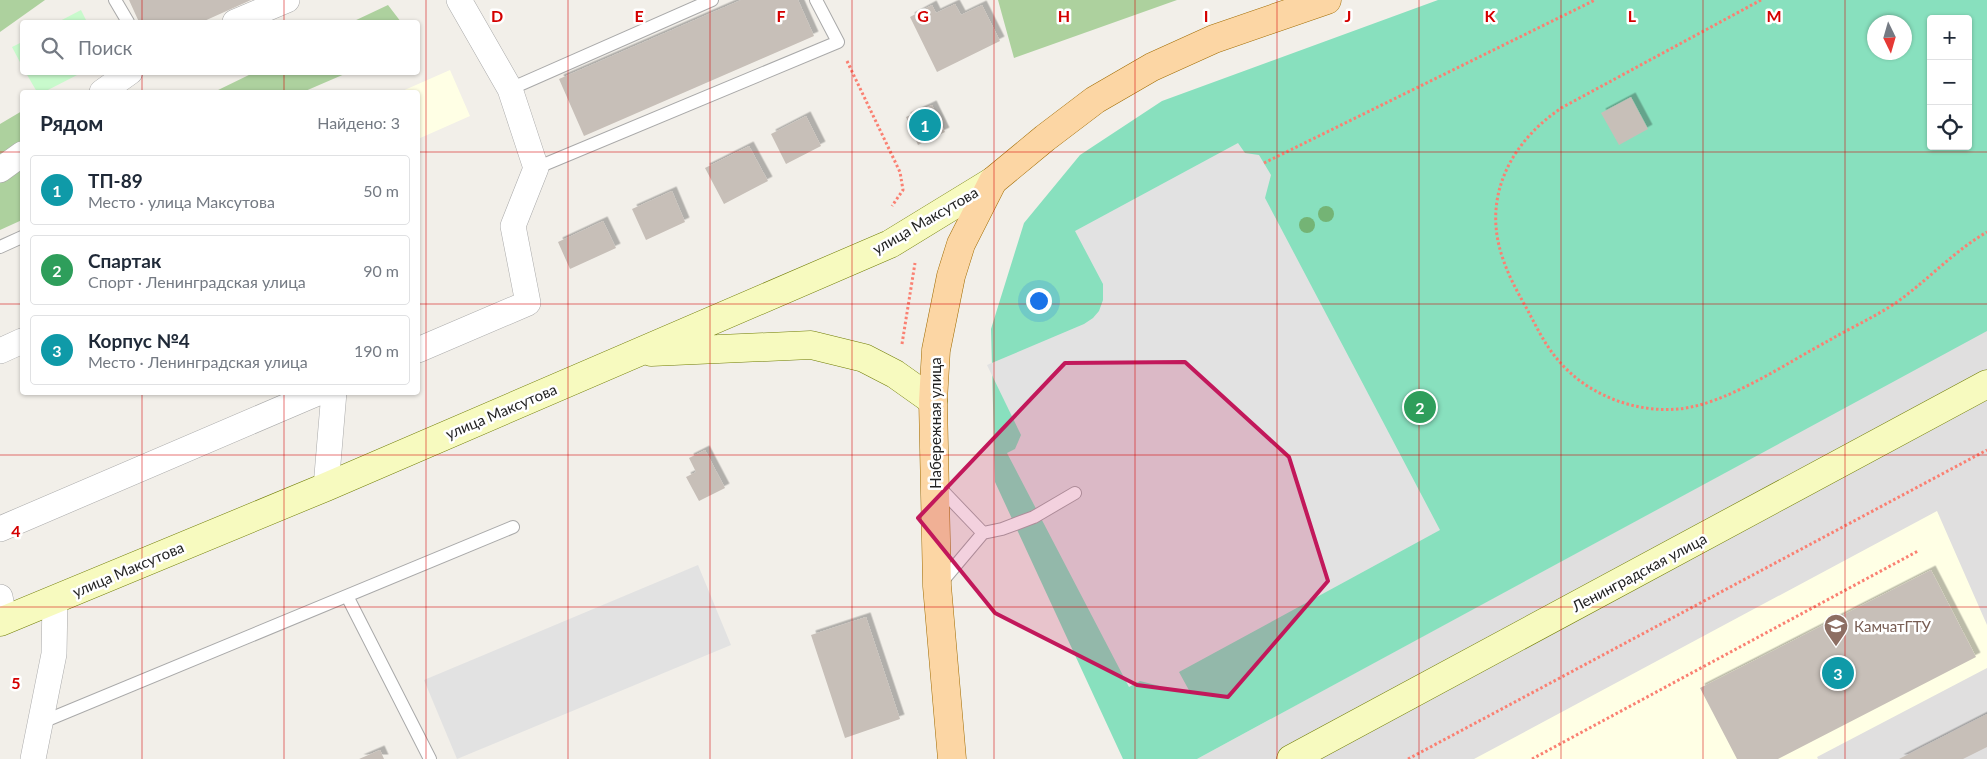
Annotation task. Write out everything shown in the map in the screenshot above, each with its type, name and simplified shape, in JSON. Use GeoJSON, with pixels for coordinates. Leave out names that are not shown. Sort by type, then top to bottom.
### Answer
{"type":"FeatureCollection","features":[{"type":"Feature","properties":{"kind":"main road","name":"Набережная улица"},"geometry":{"type":"LineString","coordinates":[[952,759],[937,586],[933,402],[936,350],[951,276],[961,244],[993,181],[1069,119],[1122,83],[1214,39],[1327,0]]}},
{"type":"Feature","properties":{"kind":"main road","name":"улица Максутова"},"geometry":{"type":"LineString","coordinates":[[2,613],[55,600],[326,487],[890,244],[993,181]]}},
{"type":"Feature","properties":{"kind":"main road"},"geometry":{"type":"LineString","coordinates":[[635,353],[811,345],[864,358],[895,374],[933,402]]}},
{"type":"Feature","properties":{"kind":"main road","name":"Ленинградская улица"},"geometry":{"type":"LineString","coordinates":[[1291,759],[1987,384]]}},
{"type":"Feature","properties":{"kind":"street"},"geometry":{"type":"LineString","coordinates":[[240,20],[288,0]]}},
{"type":"Feature","properties":{"kind":"street"},"geometry":{"type":"LineString","coordinates":[[420,349],[528,303],[513,226],[536,168],[510,89],[460,0]]}},
{"type":"Feature","properties":{"kind":"street"},"geometry":{"type":"LineString","coordinates":[[105,90],[126,75]]}},
{"type":"Feature","properties":{"kind":"street"},"geometry":{"type":"LineString","coordinates":[[0,351],[20,342]]}},
{"type":"Feature","properties":{"kind":"street"},"geometry":{"type":"LineString","coordinates":[[0,529],[313,395]]}},
{"type":"Feature","properties":{"kind":"street"},"geometry":{"type":"LineString","coordinates":[[326,487],[334,395]]}},
{"type":"Feature","properties":{"kind":"street"},"geometry":{"type":"LineString","coordinates":[[33,759],[54,654],[55,600]]}},
{"type":"Feature","properties":{"kind":"lane"},"geometry":{"type":"LineString","coordinates":[[115,0],[127,20]]}},
{"type":"Feature","properties":{"kind":"lane"},"geometry":{"type":"LineString","coordinates":[[510,89],[712,0]]}},
{"type":"Feature","properties":{"kind":"lane"},"geometry":{"type":"LineString","coordinates":[[536,168],[838,42],[816,0]]}},
{"type":"Feature","properties":{"kind":"lane"},"geometry":{"type":"LineString","coordinates":[[0,247],[20,238]]}},
{"type":"Feature","properties":{"kind":"lane"},"geometry":{"type":"LineString","coordinates":[[935,483],[983,533]]}},
{"type":"Feature","properties":{"kind":"lane"},"geometry":{"type":"LineString","coordinates":[[937,586],[983,533],[1002,529],[1034,517],[1075,493]]}},
{"type":"Feature","properties":{"kind":"lane"},"geometry":{"type":"LineString","coordinates":[[40,723],[514,527]]}},
{"type":"Feature","properties":{"kind":"lane"},"geometry":{"type":"LineString","coordinates":[[347,596],[430,759]]}},
{"type":"Feature","properties":{"kind":"path"},"geometry":{"type":"LineString","coordinates":[[1264,163],[1595,0]]}},
{"type":"Feature","properties":{"kind":"path"},"geometry":{"type":"LineString","coordinates":[[1761,0],[1563,107],[1539,124],[1516,151],[1500,187],[1497,215],[1498,242],[1515,286],[1544,339],[1559,361],[1573,375],[1596,390],[1610,398],[1634,406],[1665,410],[1705,404],[1735,392],[1896,303],[1966,245],[1987,232]]}},
{"type":"Feature","properties":{"kind":"path"},"geometry":{"type":"LineString","coordinates":[[838,42],[900,172],[903,190],[891,207]]}},
{"type":"Feature","properties":{"kind":"path"},"geometry":{"type":"LineString","coordinates":[[901,350],[916,255]]}},
{"type":"Feature","properties":{"kind":"path"},"geometry":{"type":"LineString","coordinates":[[1408,759],[1987,450]]}},
{"type":"Feature","properties":{"kind":"path"},"geometry":{"type":"LineString","coordinates":[[1532,759],[1918,551]]}},
{"type":"Feature","properties":{"kind":"highlighted area"},"geometry":{"type":"Polygon","coordinates":[[[1185,362],[1289,457],[1328,581],[1228,697],[1137,685],[995,613],[918,518],[1065,363],[1185,362]]]}},
{"type":"Feature","properties":{"kind":"shaded area"},"geometry":{"type":"Polygon","coordinates":[[[450,70],[470,116],[420,138],[420,90],[405,90],[450,70]]]}},
{"type":"Feature","properties":{"kind":"shaded area"},"geometry":{"type":"Polygon","coordinates":[[[1238,143],[1245,153],[1259,155],[1271,175],[1265,198],[1440,530],[1179,672],[1191,694],[1140,681],[1129,687],[1007,453],[1015,449],[1021,435],[987,365],[1084,324],[1099,311],[1103,300],[1103,284],[1075,231],[1238,143]]]}},
{"type":"Feature","properties":{"kind":"shaded area"},"geometry":{"type":"Polygon","coordinates":[[[1987,330],[1987,759],[1197,759],[1987,330]]]}},
{"type":"Feature","properties":{"kind":"shaded area","name":"КамчатГТУ"},"geometry":{"type":"Polygon","coordinates":[[[1937,511],[1987,625],[1987,668],[1817,757],[1818,759],[1474,759],[1937,511]]]}},
{"type":"Feature","properties":{"kind":"shaded area"},"geometry":{"type":"Polygon","coordinates":[[[698,565],[731,645],[457,759],[424,680],[698,565]]]}},
{"type":"Feature","properties":{"kind":"green space"},"geometry":{"type":"Polygon","coordinates":[[[0,0],[45,0],[0,32],[0,0]]]}},
{"type":"Feature","properties":{"kind":"green space"},"geometry":{"type":"Polygon","coordinates":[[[998,0],[1177,0],[1014,58],[998,0]]]}},
{"type":"Feature","properties":{"kind":"green space"},"geometry":{"type":"Polygon","coordinates":[[[1438,0],[1987,0],[1987,331],[1197,759],[1123,759],[995,482],[991,329],[1024,223],[1080,155],[1162,101],[1438,0]]]}},
{"type":"Feature","properties":{"kind":"green space"},"geometry":{"type":"Polygon","coordinates":[[[388,5],[399,20],[356,20],[388,5]]]}},
{"type":"Feature","properties":{"kind":"green space"},"geometry":{"type":"Polygon","coordinates":[[[81,10],[86,20],[62,20],[81,10]]]}},
{"type":"Feature","properties":{"kind":"green space"},"geometry":{"type":"Polygon","coordinates":[[[20,43],[20,62],[12,47],[20,43]]]}},
{"type":"Feature","properties":{"kind":"green space"},"geometry":{"type":"Polygon","coordinates":[[[27,75],[77,75],[48,90],[36,90],[27,75]]]}},
{"type":"Feature","properties":{"kind":"green space"},"geometry":{"type":"Polygon","coordinates":[[[249,75],[342,75],[308,90],[218,90],[249,75]]]}},
{"type":"Feature","properties":{"kind":"green space"},"geometry":{"type":"Polygon","coordinates":[[[20,112],[20,221],[0,230],[0,124],[20,112]]]}},
{"type":"Feature","properties":{"kind":"building"},"geometry":{"type":"Polygon","coordinates":[[[129,0],[251,0],[206,20],[138,20],[129,0]]]}},
{"type":"Feature","properties":{"kind":"building"},"geometry":{"type":"Polygon","coordinates":[[[741,0],[798,0],[814,36],[584,136],[559,79],[741,0]]]}},
{"type":"Feature","properties":{"kind":"building"},"geometry":{"type":"Polygon","coordinates":[[[955,4],[961,15],[982,5],[1000,41],[937,72],[910,17],[932,5],[936,13],[955,4]]]}},
{"type":"Feature","properties":{"kind":"building"},"geometry":{"type":"Polygon","coordinates":[[[1631,97],[1648,129],[1619,145],[1601,113],[1631,97]]]}},
{"type":"Feature","properties":{"kind":"building"},"geometry":{"type":"Polygon","coordinates":[[[932,105],[945,132],[918,145],[906,117],[932,105]]]}},
{"type":"Feature","properties":{"kind":"building"},"geometry":{"type":"Polygon","coordinates":[[[806,116],[821,146],[786,164],[771,134],[806,116]]]}},
{"type":"Feature","properties":{"kind":"building"},"geometry":{"type":"Polygon","coordinates":[[[749,146],[768,181],[724,204],[705,168],[749,146]]]}},
{"type":"Feature","properties":{"kind":"building"},"geometry":{"type":"Polygon","coordinates":[[[672,191],[685,222],[646,240],[632,209],[672,191]]]}},
{"type":"Feature","properties":{"kind":"building"},"geometry":{"type":"Polygon","coordinates":[[[603,221],[616,248],[570,269],[558,242],[603,221]]]}},
{"type":"Feature","properties":{"kind":"building"},"geometry":{"type":"Polygon","coordinates":[[[705,450],[725,488],[699,501],[686,477],[696,472],[689,458],[705,450]]]}},
{"type":"Feature","properties":{"kind":"building"},"geometry":{"type":"Polygon","coordinates":[[[1931,570],[1976,657],[1778,759],[1737,759],[1700,688],[1931,570]]]}},
{"type":"Feature","properties":{"kind":"building"},"geometry":{"type":"Polygon","coordinates":[[[866,617],[900,719],[845,738],[811,635],[866,617]]]}},
{"type":"Feature","properties":{"kind":"building"},"geometry":{"type":"Polygon","coordinates":[[[1987,714],[1987,747],[1963,759],[1899,759],[1987,714]]]}},
{"type":"Feature","properties":{"kind":"building"},"geometry":{"type":"Polygon","coordinates":[[[380,750],[384,759],[359,759],[380,750]]]}},
{"type":"Feature","properties":{"kind":"place","name":"ТП-89"},"geometry":{"type":"Point","coordinates":[925,125]}},
{"type":"Feature","properties":{"kind":"place","name":"Спартак"},"geometry":{"type":"Point","coordinates":[1420,407]}},
{"type":"Feature","properties":{"kind":"place","name":"КамчатГТУ"},"geometry":{"type":"Point","coordinates":[1836,647]}},
{"type":"Feature","properties":{"kind":"place","name":"Корпус №4"},"geometry":{"type":"Point","coordinates":[1838,673]}}]}
